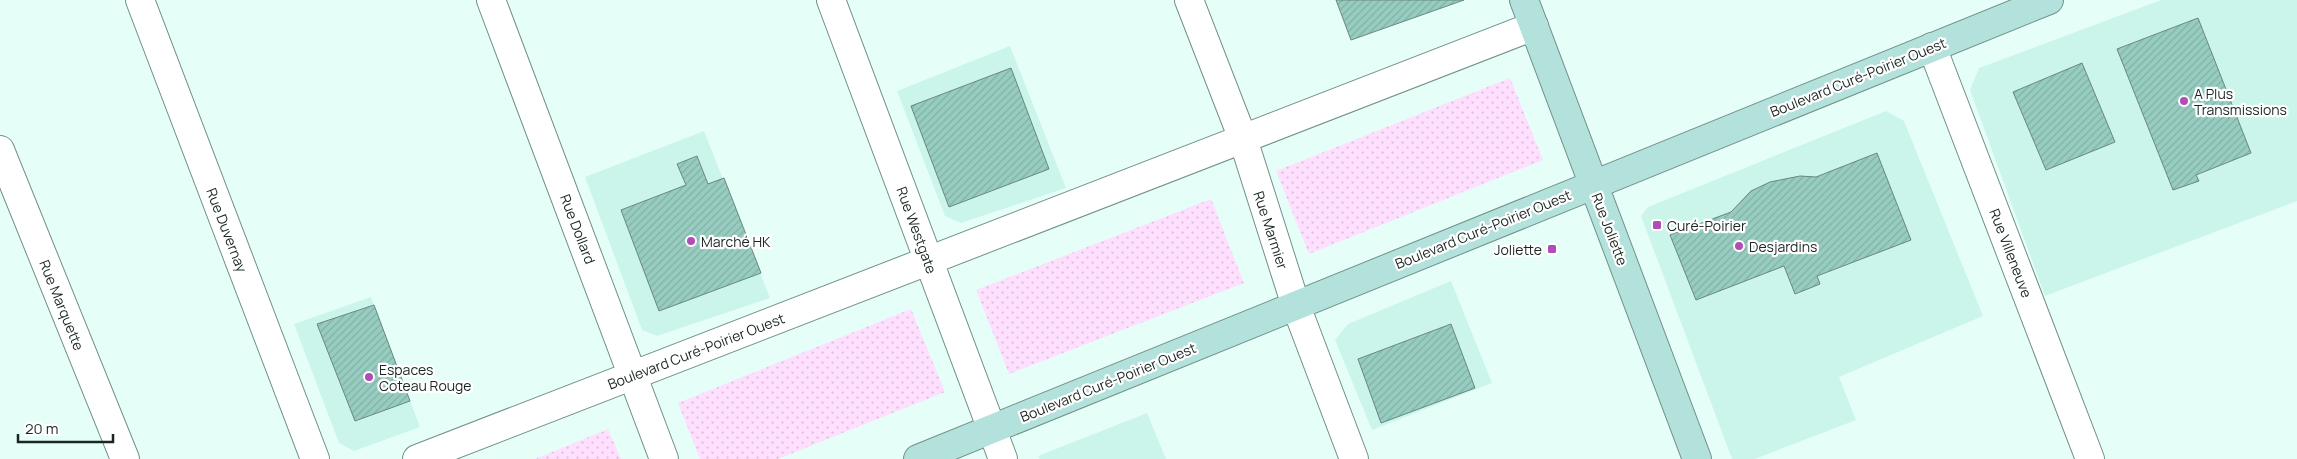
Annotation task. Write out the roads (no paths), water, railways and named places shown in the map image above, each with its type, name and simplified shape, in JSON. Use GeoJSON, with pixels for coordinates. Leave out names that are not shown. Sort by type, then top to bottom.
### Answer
{"type":"FeatureCollection","features":[{"type":"Feature","properties":{"kind":"main road","name":"Rue Joliette"},"geometry":{"type":"LineString","coordinates":[[1524,0],[1697,459]]}},
{"type":"Feature","properties":{"kind":"main road","name":"Boulevard Curé-Poirier Ouest"},"geometry":{"type":"LineString","coordinates":[[918,459],[2049,0]]}},
{"type":"Feature","properties":{"kind":"street","name":"Rue Duvernay"},"geometry":{"type":"LineString","coordinates":[[140,0],[315,459]]}},
{"type":"Feature","properties":{"kind":"street","name":"Rue Dollard"},"geometry":{"type":"LineString","coordinates":[[491,0],[664,459]]}},
{"type":"Feature","properties":{"kind":"street","name":"Rue Westgate"},"geometry":{"type":"LineString","coordinates":[[831,0],[1003,459]]}},
{"type":"Feature","properties":{"kind":"street","name":"Rue Marmier"},"geometry":{"type":"LineString","coordinates":[[1189,0],[1243,140],[1296,306],[1354,459]]}},
{"type":"Feature","properties":{"kind":"street","name":"Boulevard Curé-Poirier Ouest"},"geometry":{"type":"LineString","coordinates":[[417,459],[1534,26]]}},
{"type":"Feature","properties":{"kind":"street","name":"Rue Villeneuve"},"geometry":{"type":"LineString","coordinates":[[1932,47],[2090,459]]}},
{"type":"Feature","properties":{"kind":"street","name":"Rue Marquette"},"geometry":{"type":"LineString","coordinates":[[0,150],[125,459]]}},
{"type":"Feature","properties":{"kind":"place","name":"A Plus Transmissions"},"geometry":{"type":"Point","coordinates":[2184,101]}},
{"type":"Feature","properties":{"kind":"place","name":"Curé-Poirier"},"geometry":{"type":"Point","coordinates":[1657,225]}},
{"type":"Feature","properties":{"kind":"place","name":"Marché HK"},"geometry":{"type":"Point","coordinates":[691,241]}},
{"type":"Feature","properties":{"kind":"place","name":"Desjardins"},"geometry":{"type":"Point","coordinates":[1739,246]}},
{"type":"Feature","properties":{"kind":"place","name":"Joliette"},"geometry":{"type":"Point","coordinates":[1552,249]}},
{"type":"Feature","properties":{"kind":"place","name":"Espaces Coteau Rouge"},"geometry":{"type":"Point","coordinates":[369,377]}}]}
